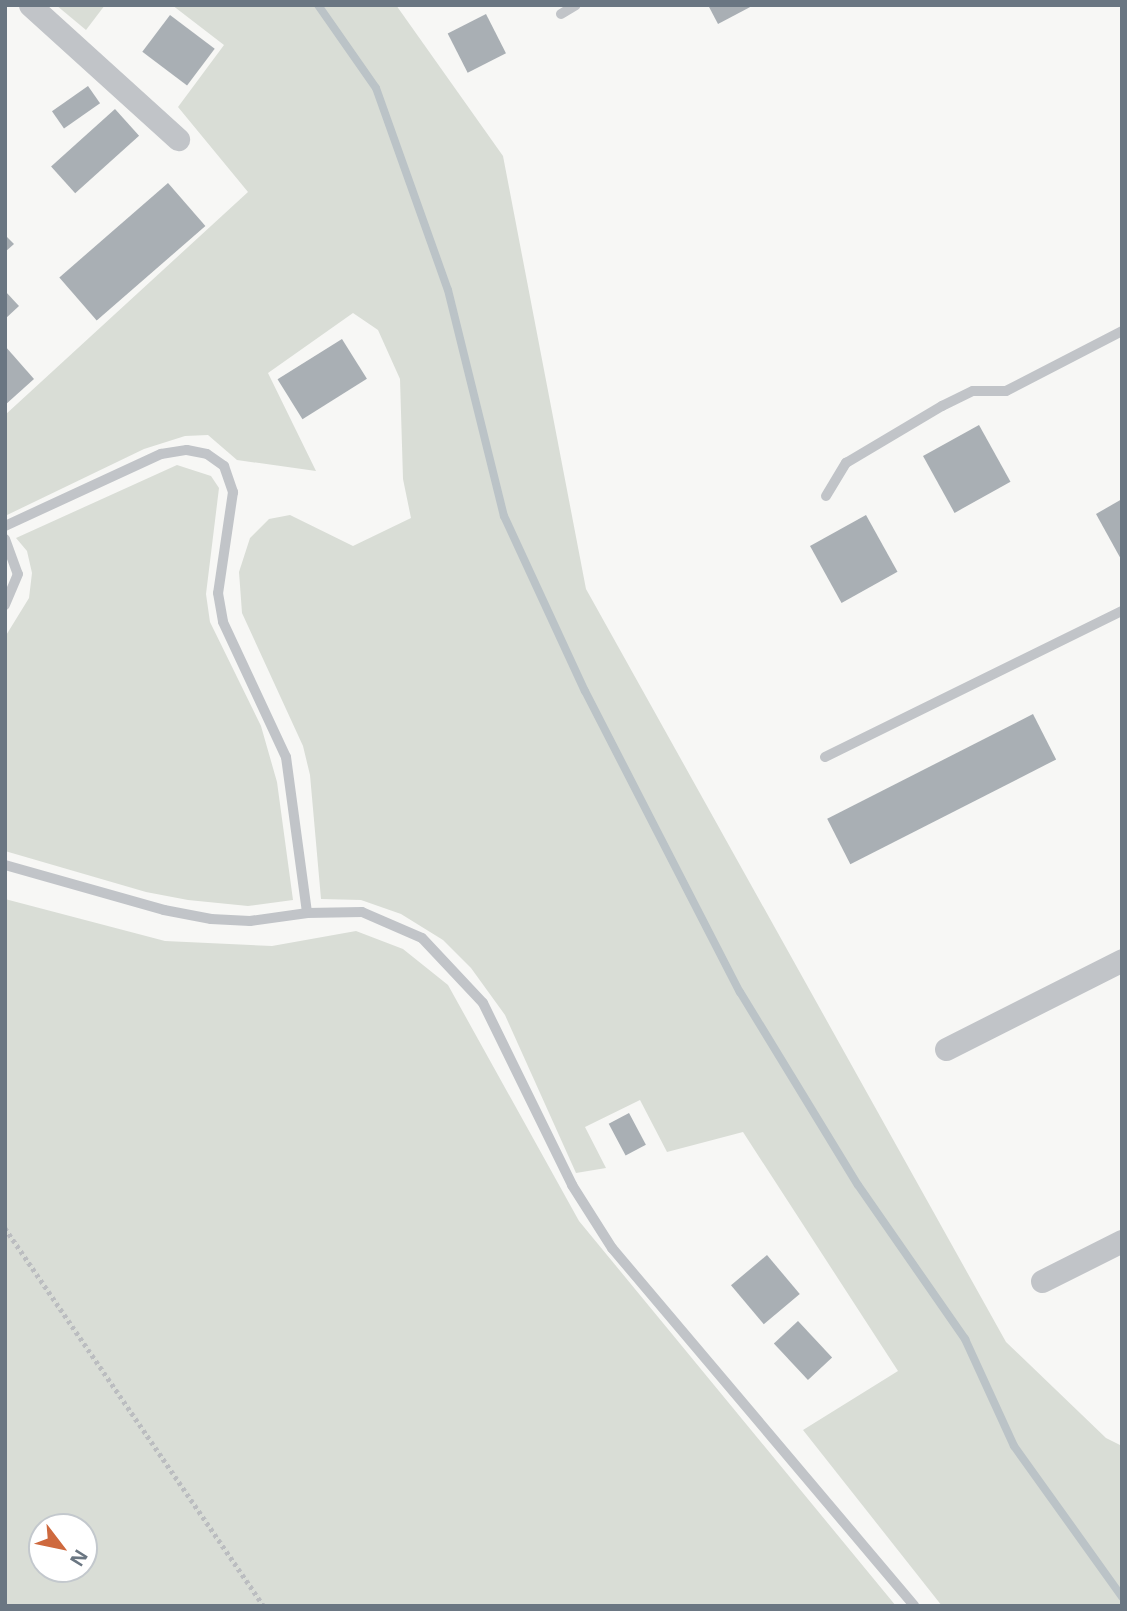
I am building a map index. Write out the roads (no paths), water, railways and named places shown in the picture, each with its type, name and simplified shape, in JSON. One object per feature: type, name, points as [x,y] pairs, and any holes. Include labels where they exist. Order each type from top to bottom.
[{"type":"street","points":[[30,5],[178,139]]},
{"type":"street","points":[[946,1049],[1122,960]]},
{"type":"street","points":[[1042,1281],[1122,1241]]},
{"type":"lane","points":[[561,13],[576,5]]},
{"type":"lane","points":[[826,496],[846,463],[942,405],[972,391],[1006,391],[1122,331]]},
{"type":"lane","points":[[5,526],[161,454],[187,450],[207,454],[224,466],[233,492],[218,593],[223,622],[286,757],[307,913]]},
{"type":"lane","points":[[5,539],[18,574],[5,605]]},
{"type":"lane","points":[[825,757],[1122,611]]},
{"type":"lane","points":[[5,864],[164,910],[211,919],[250,921],[307,913],[362,912],[390,921],[422,938],[455,969],[483,1003],[572,1185],[612,1248],[914,1606]]},
{"type":"waterway","points":[[318,5],[376,88],[448,290],[504,516],[585,691],[740,992],[858,1185],[965,1339],[1014,1446],[1122,1597]]}]
